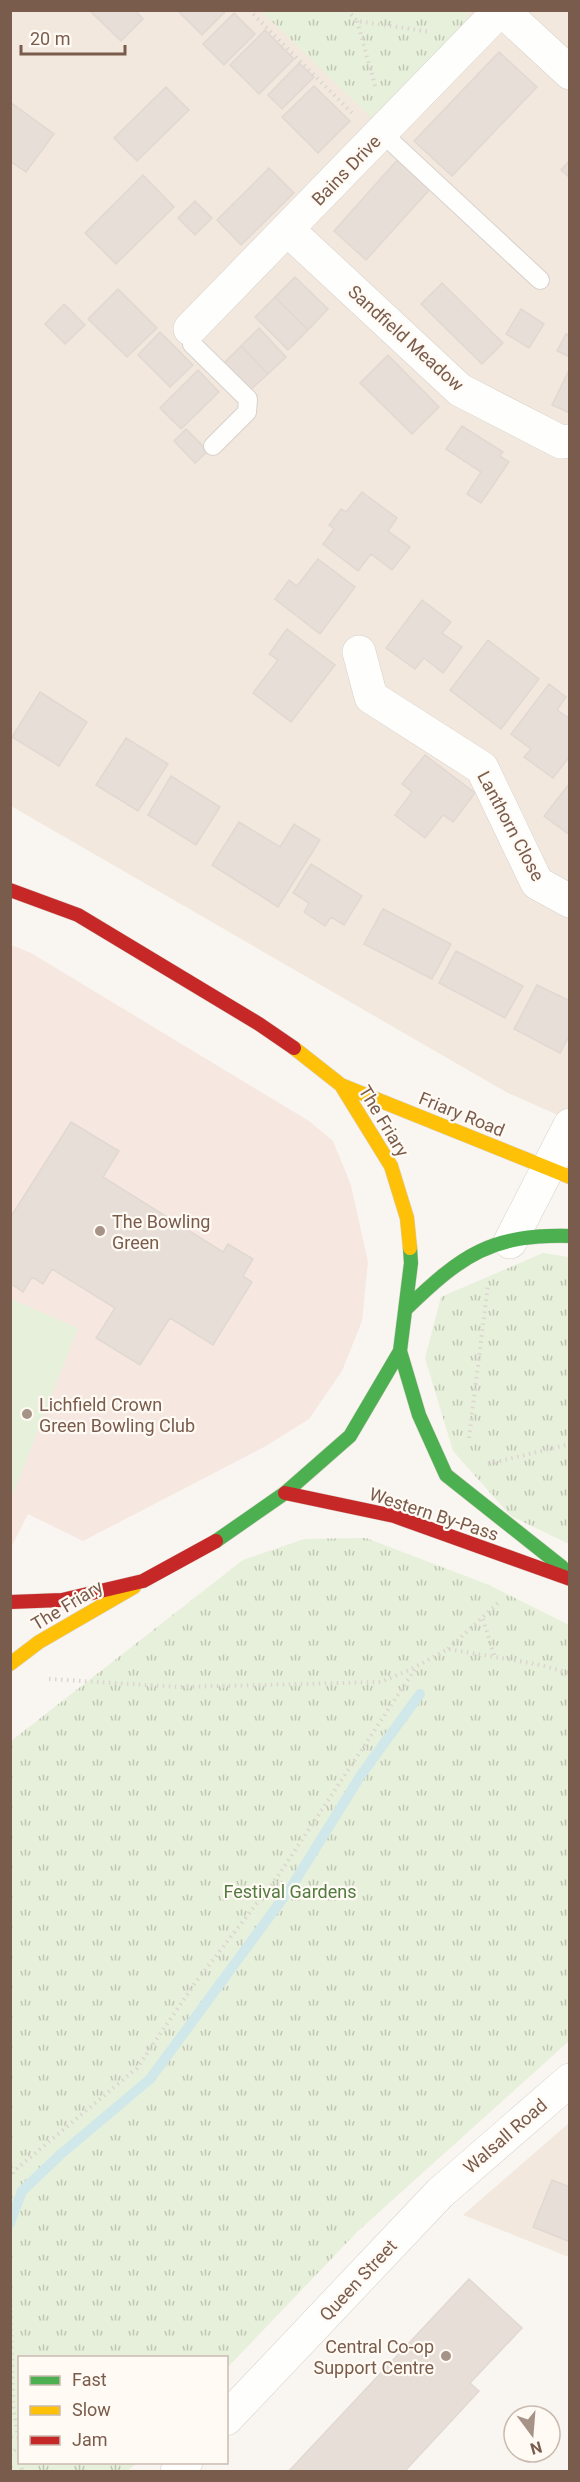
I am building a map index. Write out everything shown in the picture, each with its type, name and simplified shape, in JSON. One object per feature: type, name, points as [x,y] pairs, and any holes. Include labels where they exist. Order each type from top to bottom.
[{"type":"main road","name":"The Friary","points":[[10,890],[88,921],[259,1024],[322,1068],[341,1085],[391,1166],[407,1218],[411,1263],[400,1351],[350,1436],[285,1493],[218,1540],[39,1642],[10,1664]]},
{"type":"main road","name":"Friary Road","points":[[341,1085],[559,1172]]},
{"type":"main road","points":[[406,1308],[457,1262],[502,1244],[547,1235],[570,1236]]},
{"type":"main road","name":"Western By-Pass","points":[[400,1351],[419,1415],[446,1475],[570,1574]]},
{"type":"main road","name":"Western By-Pass","points":[[285,1493],[394,1516],[570,1579]]},
{"type":"main road","name":"The Friary","points":[[10,1602],[62,1600],[143,1581]]},
{"type":"street","name":"Bains Drive","points":[[190,329],[501,10]]},
{"type":"street","points":[[501,10],[570,74]]},
{"type":"street","name":"Sandfield Meadow","points":[[288,230],[460,390],[561,442],[570,441]]},
{"type":"street","name":"Lanthorn Close","points":[[358,652],[371,697],[482,768],[537,884],[570,901]]},
{"type":"street","points":[[502,1244],[559,1172],[570,1125]]},
{"type":"street","name":"Walsall Road","points":[[440,2193],[570,2080]]},
{"type":"street","name":"Queen Street","points":[[228,2417],[440,2193]]},
{"type":"lane","points":[[382,133],[540,280]]},
{"type":"lane","points":[[190,329],[192,344],[248,399],[247,412],[213,446]]},
{"type":"path","points":[[249,10],[382,133]]},
{"type":"path","points":[[347,10],[357,21],[382,133]]},
{"type":"path","points":[[357,21],[473,38]]},
{"type":"path","points":[[466,1470],[502,1244]]},
{"type":"path","points":[[446,1475],[570,1444]]},
{"type":"path","points":[[44,1679],[180,1687],[381,1682],[448,1649],[498,1603]]},
{"type":"path","points":[[483,1619],[495,1658]]},
{"type":"path","points":[[448,1649],[536,1664],[570,1673]]},
{"type":"path","points":[[10,2179],[14,2171],[136,2068],[195,1983],[278,1876],[417,1666]]},
{"type":"path","points":[[10,2281],[13,2404],[18,2441]]},
{"type":"shaded area","points":[[10,11],[569,11],[569,1120],[506,1092],[11,806]]},
{"type":"shaded area","points":[[11,945],[31,953],[309,1121],[333,1141],[351,1185],[368,1262],[362,1321],[342,1371],[309,1419],[266,1446],[83,1541],[28,1514],[11,1548]]},
{"type":"shaded area","points":[[569,2123],[569,2257],[463,2215]]},
{"type":"green space","points":[[261,11],[467,11],[467,21],[372,118]]},
{"type":"green space","points":[[543,1253],[569,1257],[569,1544],[511,1516],[453,1451],[425,1358],[441,1297]]},
{"type":"green space","name":"Lichfield Crown Green Bowling Club","points":[[11,1299],[78,1328],[11,1499]]},
{"type":"green space","name":"Festival Gardens","points":[[366,1538],[489,1585],[569,1625],[569,2041],[357,2232],[228,2367],[228,2356],[18,2356],[18,2464],[135,2464],[128,2471],[11,2471],[11,1741],[243,1560],[304,1539]]},
{"type":"building","points":[[89,10],[135,10],[143,19],[121,41]]},
{"type":"building","points":[[177,10],[227,10],[202,35]]},
{"type":"building","points":[[234,13],[255,34],[224,65],[203,44]]},
{"type":"building","points":[[265,30],[294,59],[259,94],[230,65]]},
{"type":"building","points":[[499,52],[537,87],[452,176],[414,141]]},
{"type":"building","points":[[299,63],[314,77],[282,109],[268,95]]},
{"type":"building","points":[[314,86],[350,121],[318,153],[282,117]]},
{"type":"building","points":[[166,87],[189,110],[137,161],[114,138]]},
{"type":"building","points":[[10,102],[54,134],[26,172],[10,161]]},
{"type":"building","points":[[399,158],[431,188],[366,260],[334,231]]},
{"type":"building","points":[[570,160],[570,178],[561,170]]},
{"type":"building","points":[[269,168],[294,193],[241,245],[217,220]]},
{"type":"building","points":[[143,175],[174,207],[116,264],[85,233]]},
{"type":"building","points":[[195,201],[212,218],[195,235],[178,218]]},
{"type":"building","points":[[295,277],[328,309],[308,330],[275,297]]},
{"type":"building","points":[[442,283],[503,343],[482,364],[421,304]]},
{"type":"building","points":[[118,289],[157,328],[127,357],[88,319]]},
{"type":"building","points":[[275,297],[308,330],[288,350],[255,317]]},
{"type":"building","points":[[64,304],[85,325],[65,344],[45,324]]},
{"type":"building","points":[[521,309],[544,324],[529,348],[506,334]]},
{"type":"building","points":[[259,328],[286,357],[268,374],[241,346]]},
{"type":"building","points":[[160,332],[193,365],[170,387],[138,355]]},
{"type":"building","points":[[566,334],[570,336],[570,357],[557,351]]},
{"type":"building","points":[[241,346],[268,374],[250,390],[224,363]]},
{"type":"building","points":[[388,355],[439,407],[412,434],[360,383]]},
{"type":"building","points":[[570,368],[570,413],[552,405]]},
{"type":"building","points":[[198,370],[219,392],[181,429],[160,408]]},
{"type":"building","points":[[462,426],[503,452],[500,456],[509,462],[481,503],[467,494],[481,472],[446,449]]},
{"type":"building","points":[[186,429],[208,451],[195,463],[174,441]]},
{"type":"building","points":[[362,492],[397,518],[388,531],[410,547],[392,570],[371,554],[358,571],[323,544],[334,529],[329,525],[341,509],[346,512]]},
{"type":"building","points":[[318,559],[355,587],[320,634],[275,599],[289,580],[297,586]]},
{"type":"building","points":[[422,600],[451,622],[442,633],[462,647],[443,673],[424,658],[415,669],[386,648]]},
{"type":"building","points":[[287,629],[335,665],[291,722],[253,693],[278,660],[269,654]]},
{"type":"building","points":[[488,640],[539,679],[501,729],[450,690]]},
{"type":"building","points":[[549,684],[566,697],[557,710],[570,719],[570,756],[553,778],[524,757],[531,749],[511,734]]},
{"type":"building","points":[[40,692],[87,722],[59,766],[12,737]]},
{"type":"building","points":[[126,738],[168,764],[138,811],[96,785]]},
{"type":"building","points":[[425,755],[475,793],[453,822],[443,815],[425,838],[395,815],[412,792],[402,784]]},
{"type":"building","points":[[171,776],[220,807],[196,845],[148,815]]},
{"type":"building","points":[[570,783],[570,835],[544,816]]},
{"type":"building","points":[[239,822],[280,847],[294,824],[320,840],[278,907],[212,865]]},
{"type":"building","points":[[311,864],[362,896],[344,925],[331,917],[325,926],[304,912],[309,903],[293,893]]},
{"type":"building","points":[[383,909],[451,944],[432,979],[364,944]]},
{"type":"building","points":[[456,951],[523,986],[505,1018],[439,983]]},
{"type":"building","points":[[537,985],[570,1001],[570,1034],[560,1053],[514,1029]]},
{"type":"building","name":"The Bowling Green","points":[[71,1122],[119,1151],[103,1177],[223,1252],[228,1244],[253,1259],[243,1276],[252,1282],[213,1345],[170,1318],[140,1365],[96,1338],[115,1308],[52,1269],[43,1284],[32,1277],[23,1292],[10,1283],[10,1218]]},
{"type":"building","points":[[552,2180],[570,2187],[570,2242],[533,2227]]},
{"type":"building","name":"Central Co-op Support Centre","points":[[469,2279],[522,2328],[470,2383],[479,2391],[404,2472],[288,2472]]},
{"type":"waterway","points":[[10,2223],[22,2191],[61,2154],[150,2079],[292,1886],[361,1775],[420,1694]]},
{"type":"traffic: fast","points":[[407,1308],[445,1274],[479,1251],[519,1239],[570,1236]]},
{"type":"traffic: fast","points":[[216,1541],[285,1493],[350,1436],[400,1351],[411,1263],[410,1248]]},
{"type":"traffic: fast","points":[[400,1351],[419,1415],[446,1475],[562,1567]]},
{"type":"traffic: slow","points":[[294,1048],[341,1085],[391,1166],[407,1218],[410,1248]]},
{"type":"traffic: slow","points":[[341,1085],[570,1177]]},
{"type":"traffic: slow","points":[[10,1664],[39,1642],[134,1587]]},
{"type":"traffic: jam","points":[[10,890],[78,915],[259,1024],[294,1048]]},
{"type":"traffic: jam","points":[[285,1493],[394,1516],[570,1579]]},
{"type":"traffic: jam","points":[[10,1602],[62,1600],[143,1581],[216,1541]]},
{"type":"place","name":"The Bowling Green","points":[[100,1231]]},
{"type":"place","name":"Lichfield Crown Green Bowling Club","points":[[27,1414]]},
{"type":"place","name":"Central Co-op Support Centre","points":[[446,2356]]}]
